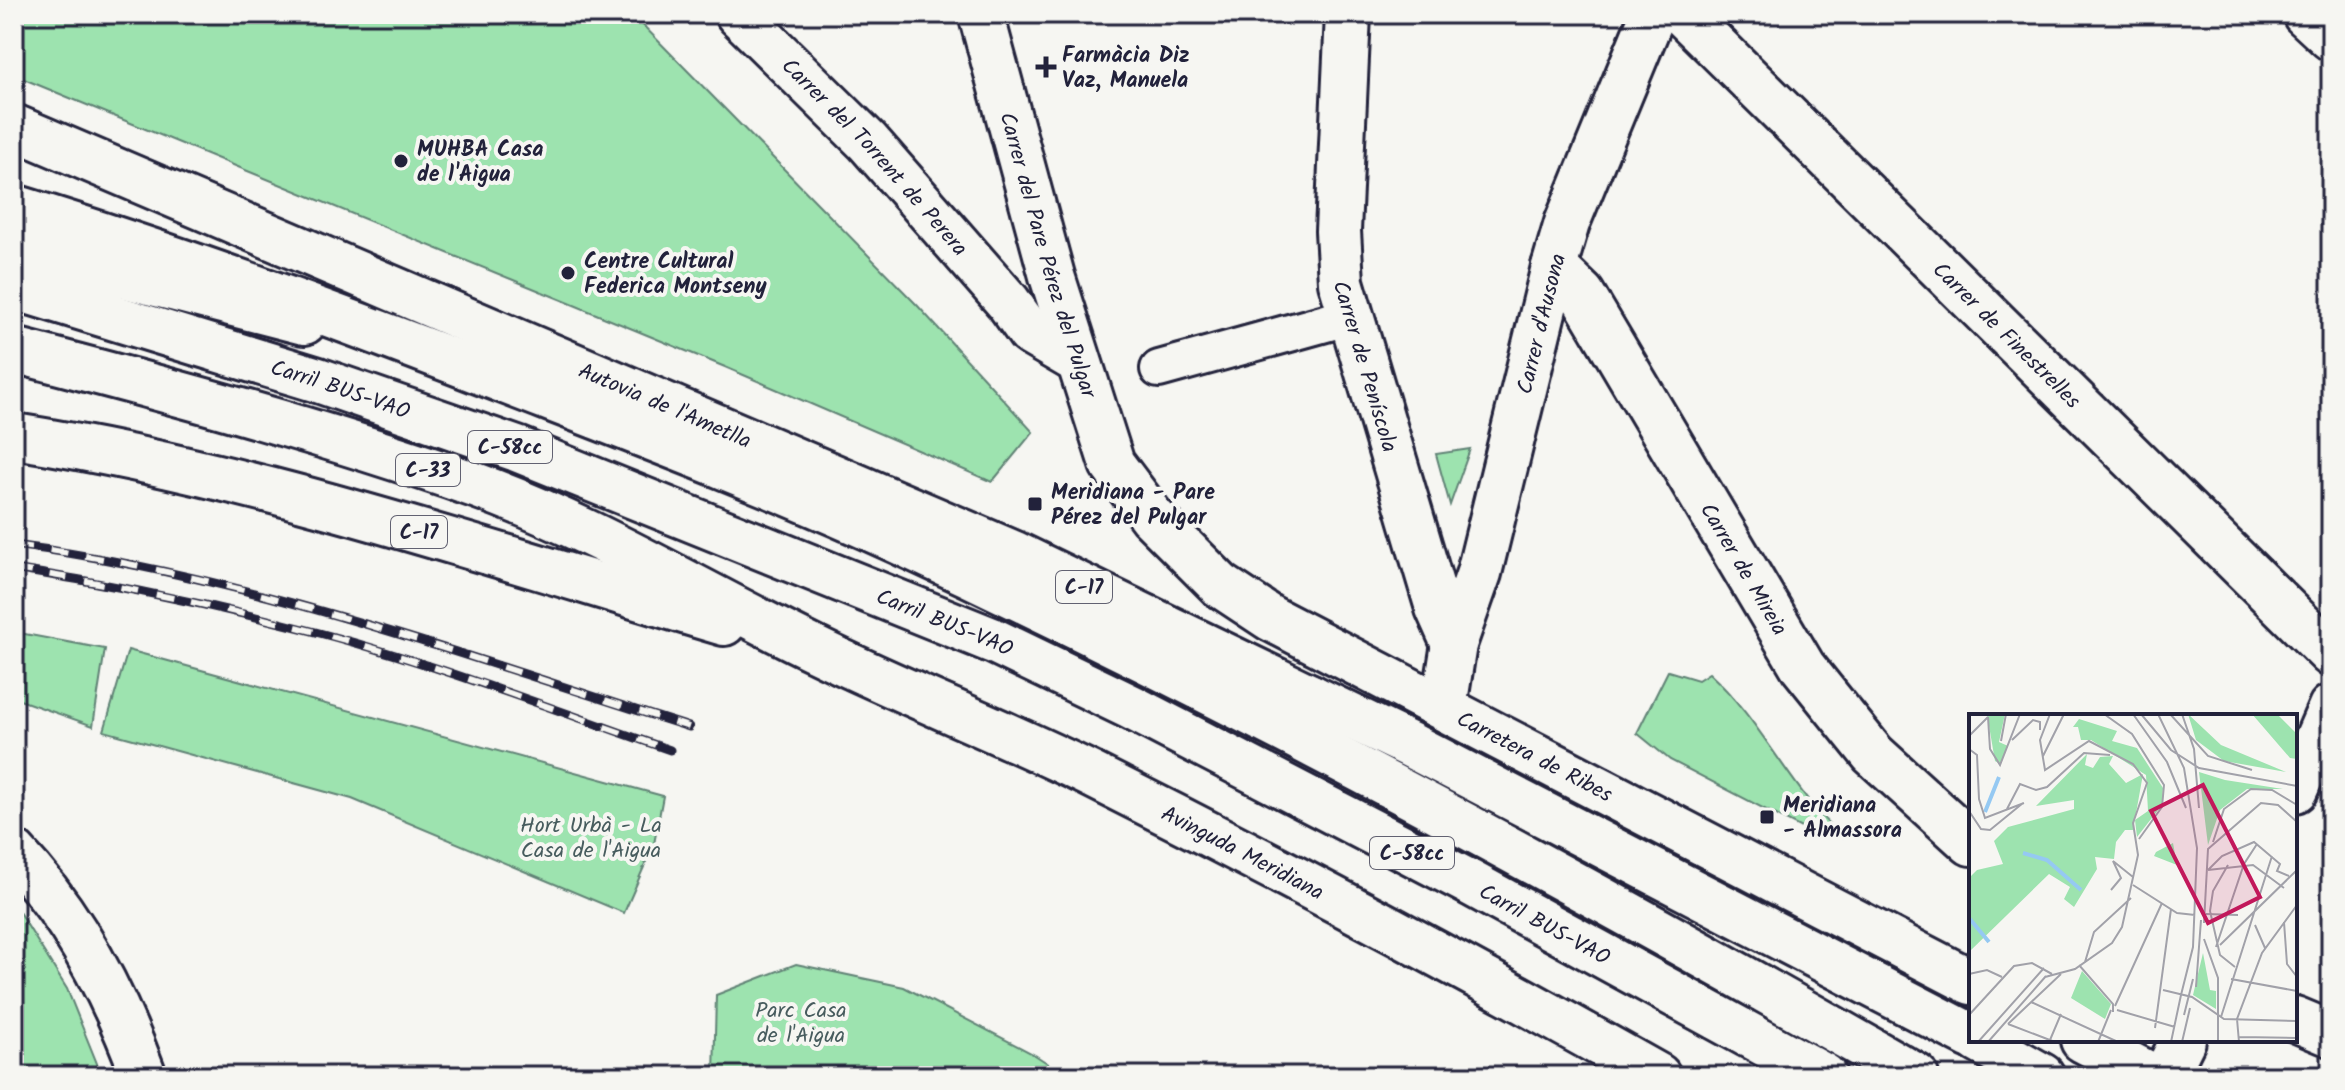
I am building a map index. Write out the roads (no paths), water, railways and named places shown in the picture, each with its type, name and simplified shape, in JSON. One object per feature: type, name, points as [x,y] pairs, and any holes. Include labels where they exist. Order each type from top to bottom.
[{"type":"main road","name":"Carrer del Torrent de Perera","points":[[738,14],[868,142],[1008,302],[1030,333],[1078,361]]},
{"type":"main road","name":"Carrer del Pare Pérez del Pulgar","points":[[981,14],[1078,361],[1112,464],[1128,490]]},
{"type":"main road","name":"Carrer de Peníscola","points":[[1348,14],[1338,231],[1341,282],[1438,608],[1454,644]]},
{"type":"main road","name":"Carrer d'Ausona","points":[[1454,644],[1479,573],[1567,223],[1653,14]]},
{"type":"main road","name":"Carrer de Finestrelles","points":[[1683,14],[2331,654]]},
{"type":"main road","points":[[2305,14],[2331,38]]},
{"type":"main road","name":"Autovia de l'Ametlla","points":[[14,127],[312,257],[920,511],[1311,697]]},
{"type":"main road","points":[[14,207],[209,271],[439,355],[671,445],[894,540],[1000,589],[1374,774],[1632,914],[1916,1076]]},
{"type":"main road","points":[[14,247],[439,355]]},
{"type":"main road","name":"Carrer de Mireia","points":[[1554,267],[1582,294],[1820,692],[1873,754],[1969,841]]},
{"type":"main road","points":[[1008,302],[1052,276]]},
{"type":"main road","name":"Carril BUS-VAO","points":[[14,287],[318,380],[517,449],[994,641],[1131,707],[1465,880],[1824,1076]]},
{"type":"main road","name":"C-33","points":[[14,350],[256,415],[475,485],[610,542],[818,651]]},
{"type":"main road","name":"C-17","points":[[14,436],[179,469],[323,503],[818,651]]},
{"type":"main road","name":"Carretera de Ribes","points":[[1128,490],[1220,585],[1243,602],[1969,981]]},
{"type":"main road","points":[[1000,589],[1311,697],[1410,745],[1969,1035]]},
{"type":"main road","points":[[1444,707],[1454,644]]},
{"type":"main road","name":"Avinguda Meridiana","points":[[818,651],[1088,774],[1507,990],[1658,1076]]},
{"type":"main road","points":[[2297,785],[2331,707]]},
{"type":"main road","points":[[14,853],[70,923],[121,1014],[144,1076]]},
{"type":"main road","points":[[2297,1020],[2331,1034]]},
{"type":"main road","points":[[1982,1042],[2042,1076]]},
{"type":"main road","points":[[2087,1042],[2152,1076]]},
{"type":"main road","points":[[2165,1076],[2182,1042]]},
{"type":"street","points":[[1159,369],[1351,316]]},
{"type":"railway","points":[[14,545],[186,576],[271,597],[689,727]]},
{"type":"railway","points":[[14,569],[186,601],[336,638],[480,683],[670,750]]},
{"type":"place","name":"Farmàcia Diz Vaz, Manuela","points":[[1046,67]]},
{"type":"place","name":"MUHBA Casa de l'Aigua","points":[[401,161]]},
{"type":"place","name":"Centre Cultural Federica Montseny","points":[[568,273]]},
{"type":"place","name":"Meridiana - Pare Pérez del Pulgar","points":[[1035,504]]},
{"type":"place","name":"Meridiana - Almassora","points":[[1767,817]]},
{"type":"park label","name":"Hort Urbà - La Casa de l'Aigua","points":[[591,836]]},
{"type":"park label","name":"Parc Casa de l'Aigua","points":[[801,1022]]}]
